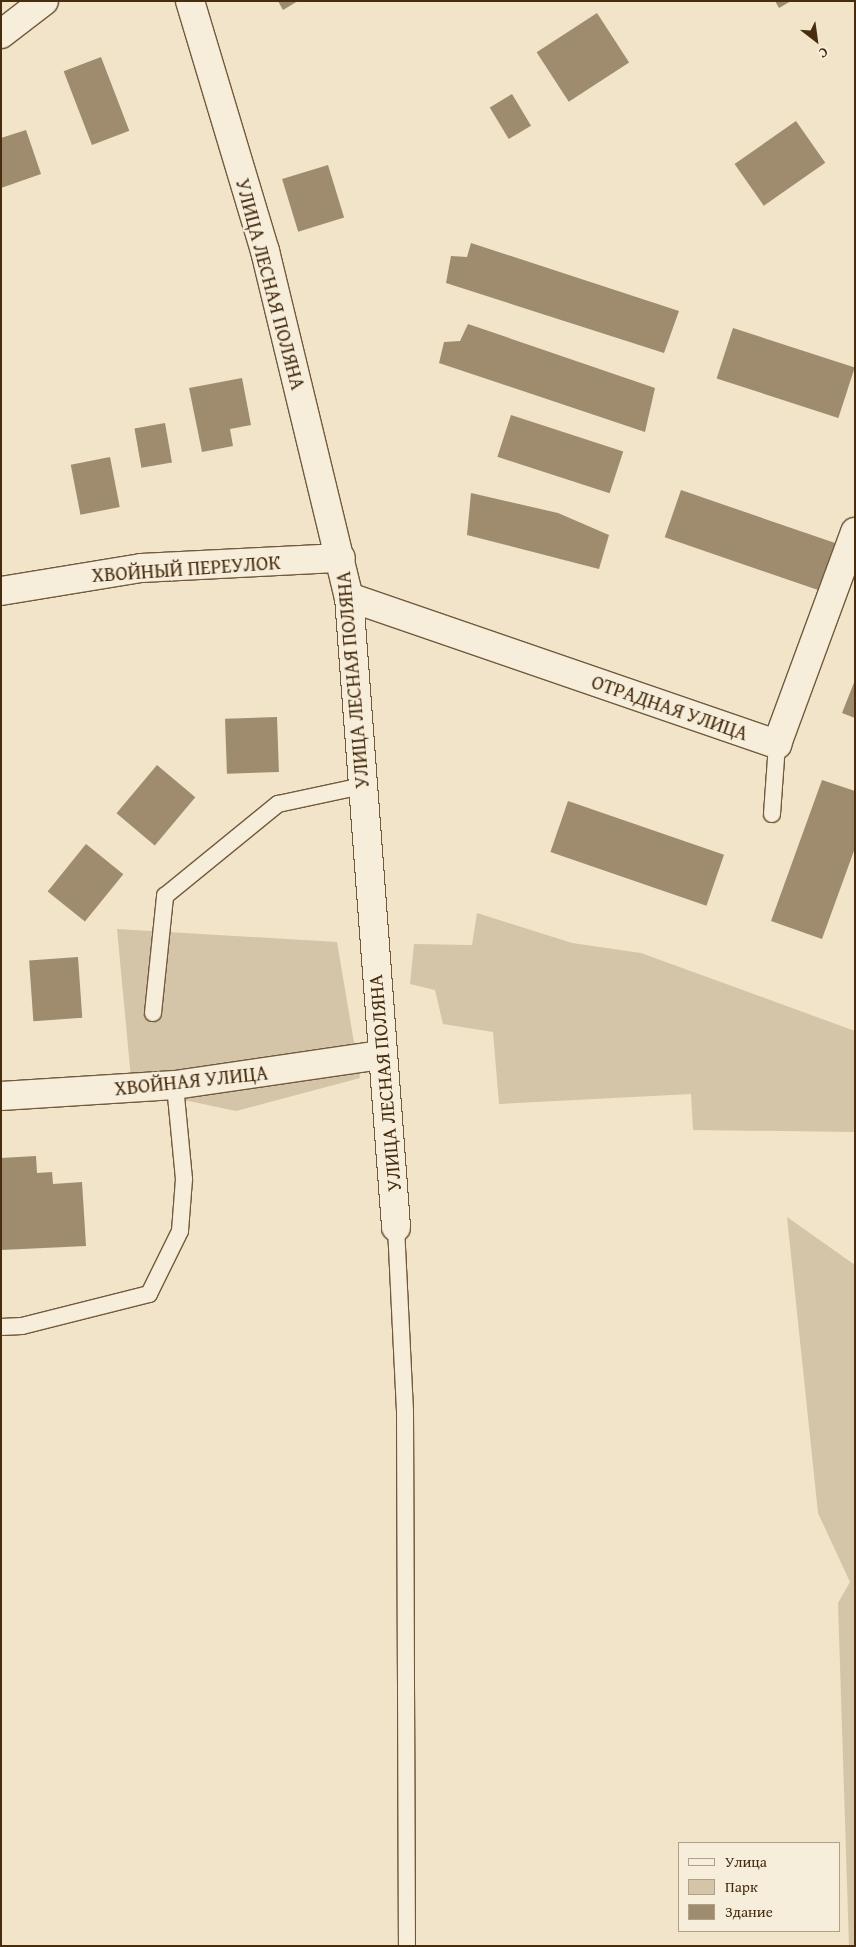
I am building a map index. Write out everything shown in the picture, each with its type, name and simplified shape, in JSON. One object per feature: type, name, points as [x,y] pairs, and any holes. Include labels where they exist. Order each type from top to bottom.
[{"type":"street","points":[[1,34],[44,1]]},
{"type":"street","name":"УЛИЦА ЛЕСНАЯ ПОЛЯНА","points":[[190,1],[265,251],[349,597],[380,1055],[396,1227]]},
{"type":"street","points":[[777,744],[855,532]]},
{"type":"street","name":"ХВОЙНЫЙ ПЕРЕУЛОК","points":[[1,591],[141,568],[341,558]]},
{"type":"street","name":"ОТРАДНАЯ УЛИЦА","points":[[349,597],[777,744]]},
{"type":"street","name":"ХВОЙНАЯ УЛИЦА","points":[[1,1096],[175,1085],[380,1055]]},
{"type":"lane","points":[[772,814],[777,744]]},
{"type":"lane","points":[[153,1013],[165,896],[278,804],[362,786]]},
{"type":"lane","points":[[1,1327],[22,1326],[149,1294],[180,1231],[184,1180],[175,1085]]},
{"type":"lane","points":[[396,1227],[405,1411],[407,1946]]},
{"type":"green space","points":[[477,913],[572,943],[641,953],[855,1031],[855,1132],[693,1130],[691,1094],[499,1104],[493,1032],[443,1024],[435,990],[410,984],[414,944],[472,945]]},
{"type":"green space","points":[[117,929],[337,942],[360,1078],[236,1111],[132,1089]]},
{"type":"green space","points":[[787,1217],[855,1265],[855,1946],[849,1946],[838,1603],[850,1582],[818,1513]]},
{"type":"building","points":[[278,1],[298,1],[283,10]]},
{"type":"building","points":[[775,1],[791,1],[779,8]]},
{"type":"building","points":[[597,13],[629,62],[569,102],[537,52]]},
{"type":"building","points":[[101,57],[129,131],[92,145],[64,71]]},
{"type":"building","points":[[512,94],[531,126],[509,139],[490,107]]},
{"type":"building","points":[[796,121],[825,163],[764,206],[735,164]]},
{"type":"building","points":[[26,130],[41,174],[1,188],[1,138]]},
{"type":"building","points":[[328,165],[344,218],[298,232],[282,179]]},
{"type":"building","points":[[471,243],[679,311],[664,353],[446,283],[451,256],[467,257]]},
{"type":"building","points":[[468,324],[655,388],[645,432],[439,363],[444,342],[460,341]]},
{"type":"building","points":[[733,328],[855,368],[838,418],[717,378]]},
{"type":"building","points":[[242,378],[251,425],[230,429],[233,446],[202,452],[189,388]]},
{"type":"building","points":[[511,415],[623,451],[610,493],[497,457]]},
{"type":"building","points":[[165,423],[172,462],[141,468],[134,428]]},
{"type":"building","points":[[110,457],[120,507],[80,515],[71,465]]},
{"type":"building","points":[[681,490],[835,543],[819,590],[665,537]]},
{"type":"building","points":[[471,493],[558,513],[609,535],[599,569],[467,535]]},
{"type":"building","points":[[855,680],[855,718],[842,713]]},
{"type":"building","points":[[277,717],[279,772],[227,774],[225,719]]},
{"type":"building","points":[[157,765],[195,797],[155,845],[117,813]]},
{"type":"building","points":[[822,780],[855,791],[855,848],[822,939],[771,921]]},
{"type":"building","points":[[568,801],[724,855],[706,906],[550,852]]},
{"type":"building","points":[[86,844],[123,874],[85,922],[48,891]]},
{"type":"building","points":[[78,957],[82,1018],[33,1021],[29,960]]},
{"type":"building","points":[[36,1156],[37,1173],[52,1172],[53,1184],[82,1182],[86,1246],[1,1250],[1,1158]]}]
